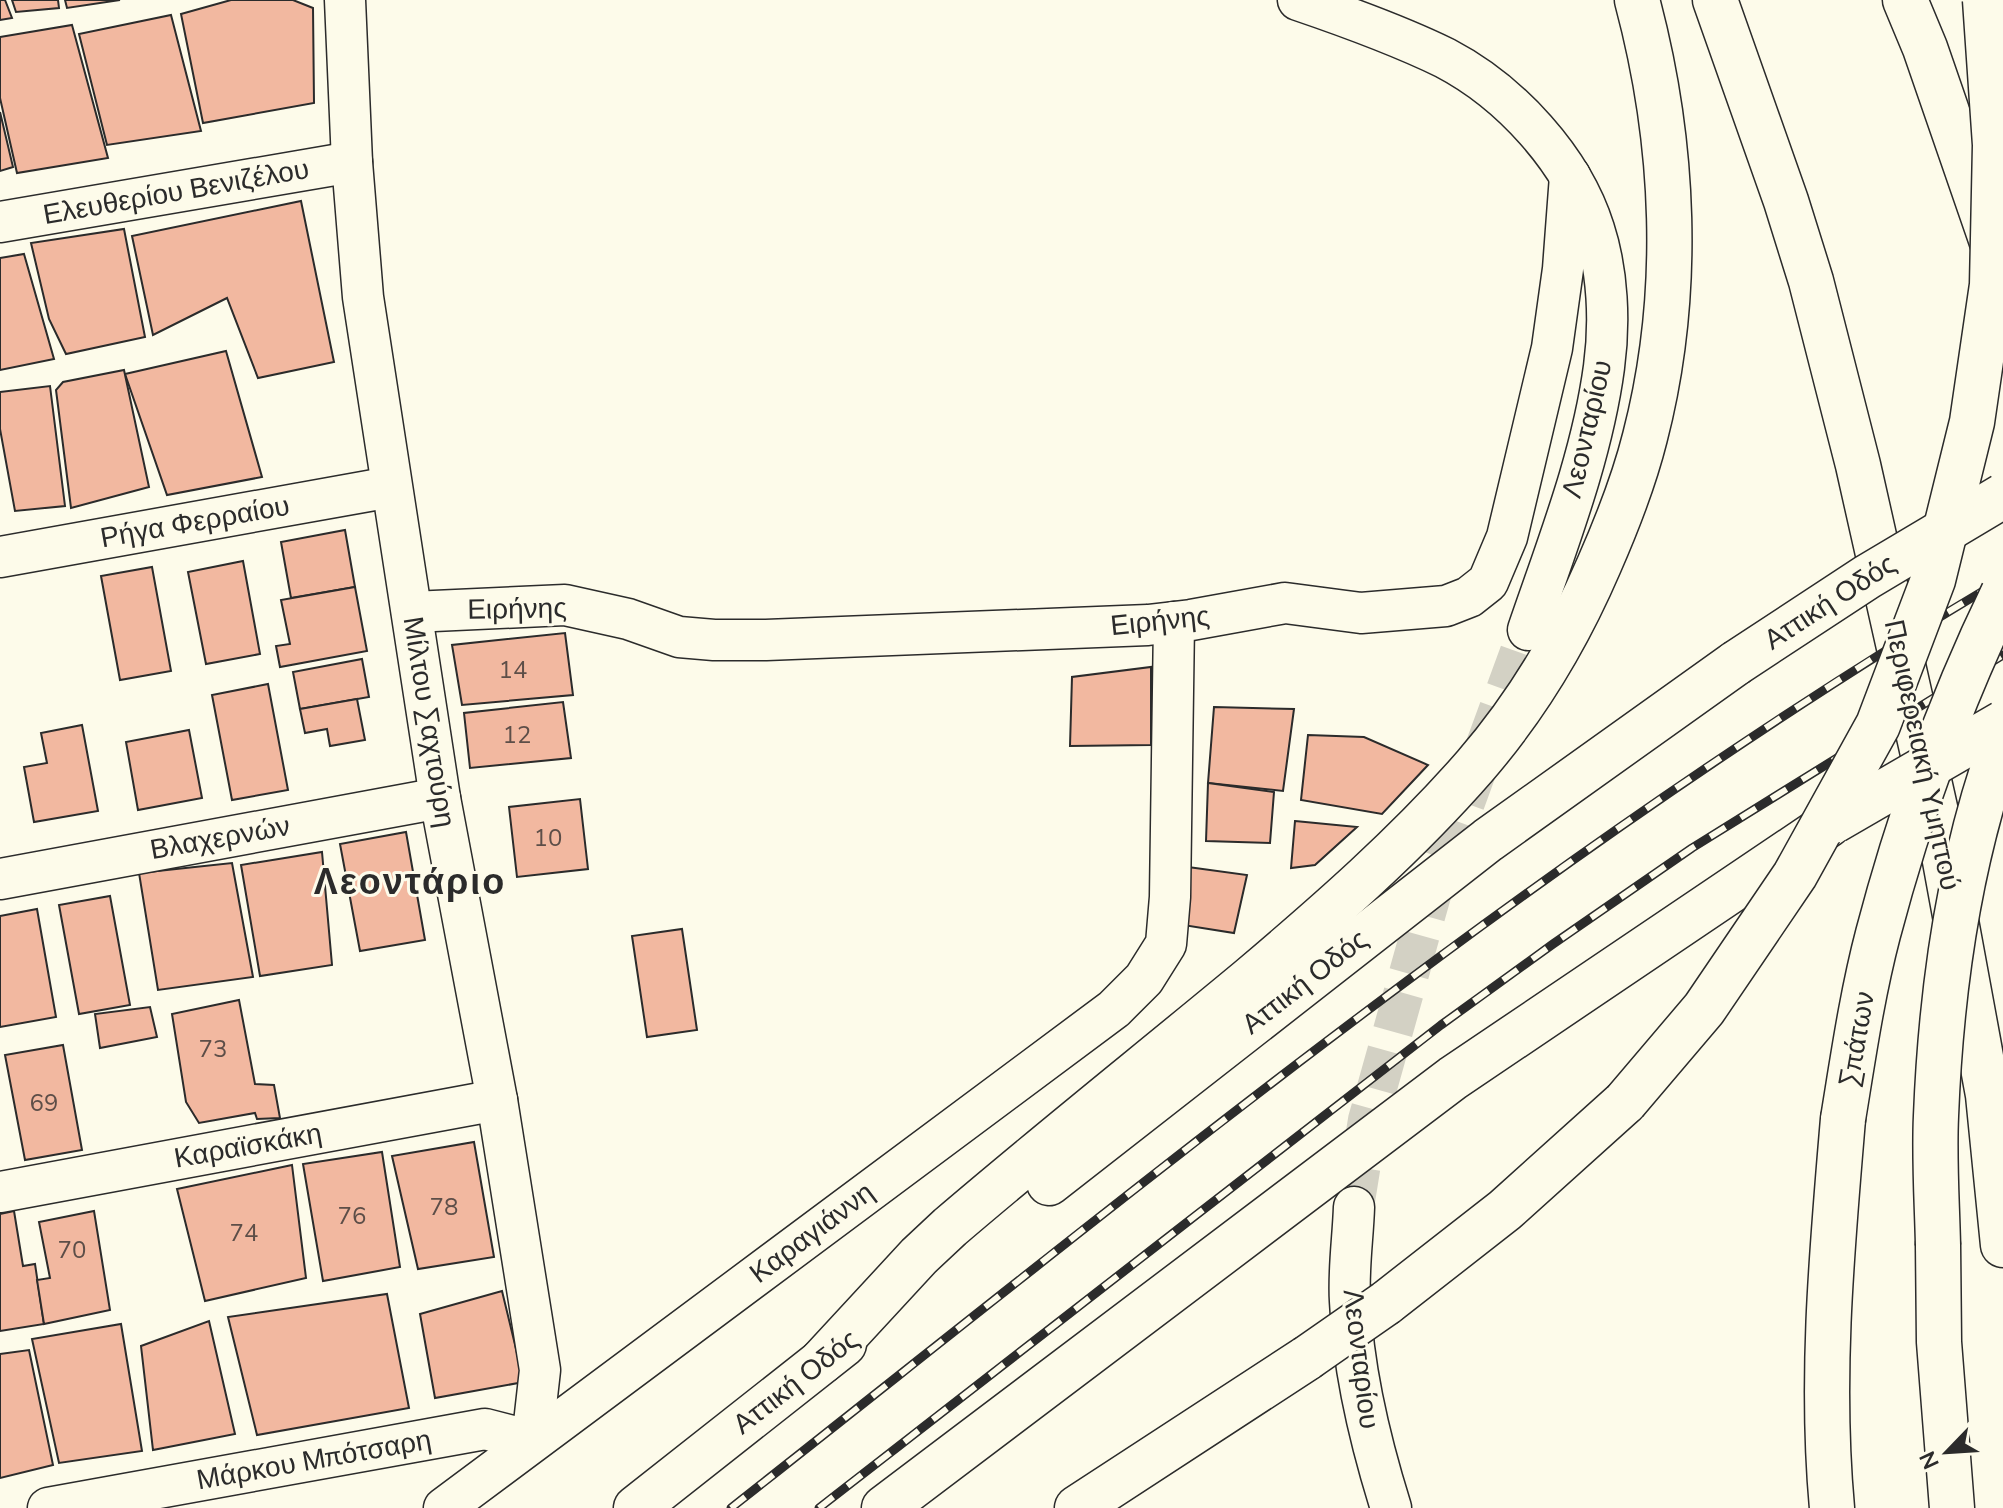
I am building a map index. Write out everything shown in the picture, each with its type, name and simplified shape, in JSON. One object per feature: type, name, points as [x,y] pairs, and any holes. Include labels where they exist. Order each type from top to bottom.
[{"type":"main road","points":[[822,1361],[950,1227],[1272,960],[1404,841],[1500,735],[1571,626],[1624,503],[1645,439],[1663,344],[1669,268],[1668,188],[1660,108],[1637,0]]},
{"type":"main road","name":"Περιφερειακή Υμηττού","points":[[1715,0],[1811,281],[1858,465],[1939,828],[1988,1095],[2003,1245]]},
{"type":"main road","points":[[1905,0],[1925,48],[2003,275]]},
{"type":"main road","points":[[1077,1508],[1386,1303],[1505,1210],[1625,1102],[1704,1009],[1795,875],[1878,725],[1933,580],[1972,422],[1992,285],[1995,145],[1985,0]]},
{"type":"main road","name":"Αττική Οδός","points":[[636,1508],[1488,840],[1736,663],[1867,577],[2003,496]]},
{"type":"main road","name":"Σπάτων","points":[[1832,1508],[1826,1408],[1828,1325],[1843,1119],[1857,1030],[1877,937],[1905,841],[1940,743],[2003,593]]},
{"type":"main road","points":[[884,1508],[1453,1078],[1834,821],[2003,723]]},
{"type":"main road","points":[[1952,1508],[1939,1342],[1936,1119],[1944,1003],[1967,865],[2003,739]]},
{"type":"street","name":"Μίλτου Σαχτούρη","points":[[345,0],[358,256],[440,798],[497,1100],[540,1370],[532,1441]]},
{"type":"street","name":"Λεονταρίου","points":[[1298,0],[1385,32],[1446,59],[1474,77],[1519,114],[1570,176],[1594,228],[1601,254],[1607,313],[1607,343],[1598,401],[1588,443],[1528,630]]},
{"type":"street","name":"Ελευθερίου Βενιζέλου","points":[[0,222],[352,162]]},
{"type":"street","name":"Ειρήνης","points":[[412,612],[565,605],[628,619],[679,637],[714,640],[926,635],[1174,622],[1285,603],[1361,613],[1446,606],[1469,597],[1488,582],[1507,537],[1552,348],[1563,269],[1570,176]]},
{"type":"street","name":"Ρήγα Φερραίου","points":[[0,557],[391,487]]},
{"type":"street","name":"Καραγιάννη","points":[[444,1508],[1114,1009],[1144,979],[1166,944],[1170,897],[1174,622]]},
{"type":"street","name":"Βλαχερνών","points":[[0,879],[440,798]]},
{"type":"street","name":"Καραϊσκάκη","points":[[0,1192],[497,1100]]},
{"type":"street","name":"Λεονταρίου","points":[[1354,1207],[1349,1299],[1362,1400],[1391,1508]]},
{"type":"street","name":"Μάρκου Μπότσαρη","points":[[48,1508],[485,1429],[532,1441]]},
{"type":"building","points":[[0,0],[5,0],[12,18],[0,20]]},
{"type":"building","points":[[12,0],[58,0],[59,8],[16,12]]},
{"type":"building","points":[[65,0],[120,0],[67,8]]},
{"type":"building","points":[[231,0],[293,0],[313,8],[314,103],[203,123],[181,14]]},
{"type":"building","points":[[171,15],[201,131],[107,145],[79,34]]},
{"type":"building","points":[[72,25],[108,158],[17,173],[0,98],[0,37]]},
{"type":"building","points":[[0,112],[13,167],[0,171]]},
{"type":"building","points":[[301,201],[334,362],[258,378],[227,298],[153,335],[132,236]]},
{"type":"building","points":[[124,229],[145,337],[66,354],[49,319],[31,243]]},
{"type":"building","points":[[24,254],[54,359],[0,370],[0,258]]},
{"type":"building","points":[[226,351],[262,477],[167,495],[125,374]]},
{"type":"building","points":[[124,370],[149,487],[71,508],[56,390],[63,382]]},
{"type":"building","points":[[50,386],[65,506],[15,511],[0,429],[0,392]]},
{"type":"building","points":[[345,530],[355,587],[291,598],[281,542]]},
{"type":"building","points":[[243,561],[260,654],[206,664],[188,572]]},
{"type":"building","points":[[152,567],[171,671],[120,680],[101,576]]},
{"type":"building","points":[[355,587],[367,651],[280,667],[276,646],[290,644],[281,600]]},
{"type":"building","points":[[565,633],[573,695],[462,705],[452,645]]},
{"type":"building","points":[[362,659],[369,697],[300,709],[293,672]]},
{"type":"building","points":[[1151,667],[1151,745],[1070,746],[1072,677]]},
{"type":"building","points":[[268,684],[288,790],[232,800],[212,695]]},
{"type":"building","points":[[357,699],[365,740],[330,746],[327,729],[305,733],[300,709]]},
{"type":"building","points":[[563,702],[571,758],[470,768],[464,713]]},
{"type":"building","points":[[1214,707],[1294,709],[1283,791],[1208,783]]},
{"type":"building","points":[[82,725],[98,811],[34,822],[24,767],[47,763],[41,733]]},
{"type":"building","points":[[189,730],[202,798],[138,810],[126,742]]},
{"type":"building","points":[[1308,735],[1364,737],[1428,765],[1382,814],[1301,800]]},
{"type":"building","points":[[1208,783],[1274,792],[1270,843],[1206,841]]},
{"type":"building","points":[[580,799],[588,869],[517,877],[509,807]]},
{"type":"building","points":[[1295,821],[1357,827],[1315,865],[1291,868]]},
{"type":"building","points":[[406,832],[425,940],[360,951],[340,844]]},
{"type":"building","points":[[322,852],[332,965],[260,976],[241,865]]},
{"type":"building","points":[[232,863],[253,977],[158,990],[139,873]]},
{"type":"building","points":[[1188,867],[1247,875],[1234,933],[1183,925]]},
{"type":"building","points":[[110,896],[130,1005],[79,1014],[59,905]]},
{"type":"building","points":[[37,909],[56,1017],[0,1027],[0,916]]},
{"type":"building","points":[[682,929],[697,1030],[647,1037],[632,936]]},
{"type":"building","points":[[239,1000],[255,1084],[274,1085],[280,1118],[257,1119],[255,1113],[199,1123],[186,1102],[172,1014]]},
{"type":"building","points":[[150,1007],[157,1037],[100,1048],[95,1014]]},
{"type":"building","points":[[63,1045],[82,1150],[25,1160],[5,1055]]},
{"type":"building","points":[[474,1142],[494,1257],[418,1269],[392,1156]]},
{"type":"building","points":[[382,1152],[400,1267],[323,1281],[303,1164]]},
{"type":"building","points":[[292,1165],[306,1278],[205,1301],[177,1189]]},
{"type":"building","points":[[14,1211],[23,1266],[35,1264],[44,1324],[0,1331],[0,1214]]},
{"type":"building","points":[[94,1211],[110,1310],[44,1324],[37,1280],[50,1278],[39,1222]]},
{"type":"building","points":[[502,1291],[524,1382],[435,1398],[420,1314]]},
{"type":"building","points":[[387,1294],[409,1408],[257,1435],[228,1317]]},
{"type":"building","points":[[209,1321],[235,1434],[153,1450],[141,1346]]},
{"type":"building","points":[[121,1324],[142,1451],[59,1463],[32,1339]]},
{"type":"building","points":[[29,1350],[53,1465],[0,1478],[0,1354]]},
{"type":"tunnel","points":[[1354,1207],[1368,1120],[1431,895],[1528,630]]},
{"type":"railway","points":[[731,1508],[1196,1142],[1510,905],[1671,792],[1835,683],[2003,579]]},
{"type":"railway","points":[[819,1508],[1441,1025],[1553,944],[1692,848],[2003,655]]},
{"type":"district","name":"Λεοντάριο","points":[[410,882]]}]
